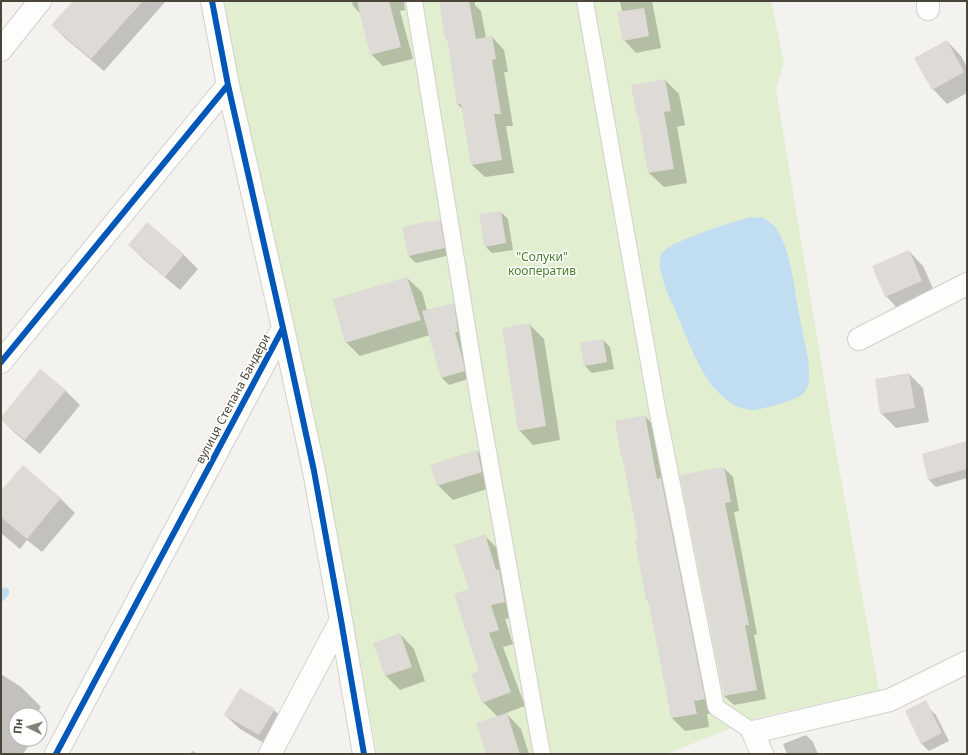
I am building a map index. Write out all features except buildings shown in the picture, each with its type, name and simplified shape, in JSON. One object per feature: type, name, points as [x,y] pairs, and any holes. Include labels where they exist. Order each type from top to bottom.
[{"type":"street","points":[[1,50],[40,1]]},
{"type":"street","name":"вулиця Степана Бандери","points":[[56,754],[283,328],[228,85],[212,1]]},
{"type":"street","points":[[1,362],[228,85]]},
{"type":"street","points":[[859,339],[967,284]]},
{"type":"street","points":[[283,328],[314,471],[364,754]]},
{"type":"street","points":[[270,754],[341,620]]},
{"type":"street","points":[[762,754],[753,732],[890,700],[967,662]]},
{"type":"lane","points":[[414,1],[479,401],[542,754]]},
{"type":"lane","points":[[585,1],[657,408],[716,707],[753,732]]},
{"type":"green space","name":"\"Солуки\" кооператив","points":[[225,1],[771,1],[784,62],[776,89],[834,439],[879,690],[756,718],[667,754],[377,754],[352,620],[229,35]]},
{"type":"water","points":[[762,217],[776,228],[782,238],[787,253],[808,357],[809,378],[807,388],[800,396],[791,400],[752,410],[736,406],[728,401],[720,394],[703,372],[668,294],[662,278],[660,262],[663,252],[690,237],[747,218]]},
{"type":"waterway","points":[[1,597],[5,592]]},
{"type":"cycle path","points":[[56,754],[283,328],[228,85],[212,1]]},
{"type":"cycle path","points":[[1,362],[228,85]]},
{"type":"cycle path","points":[[283,328],[314,471],[364,754]]}]
